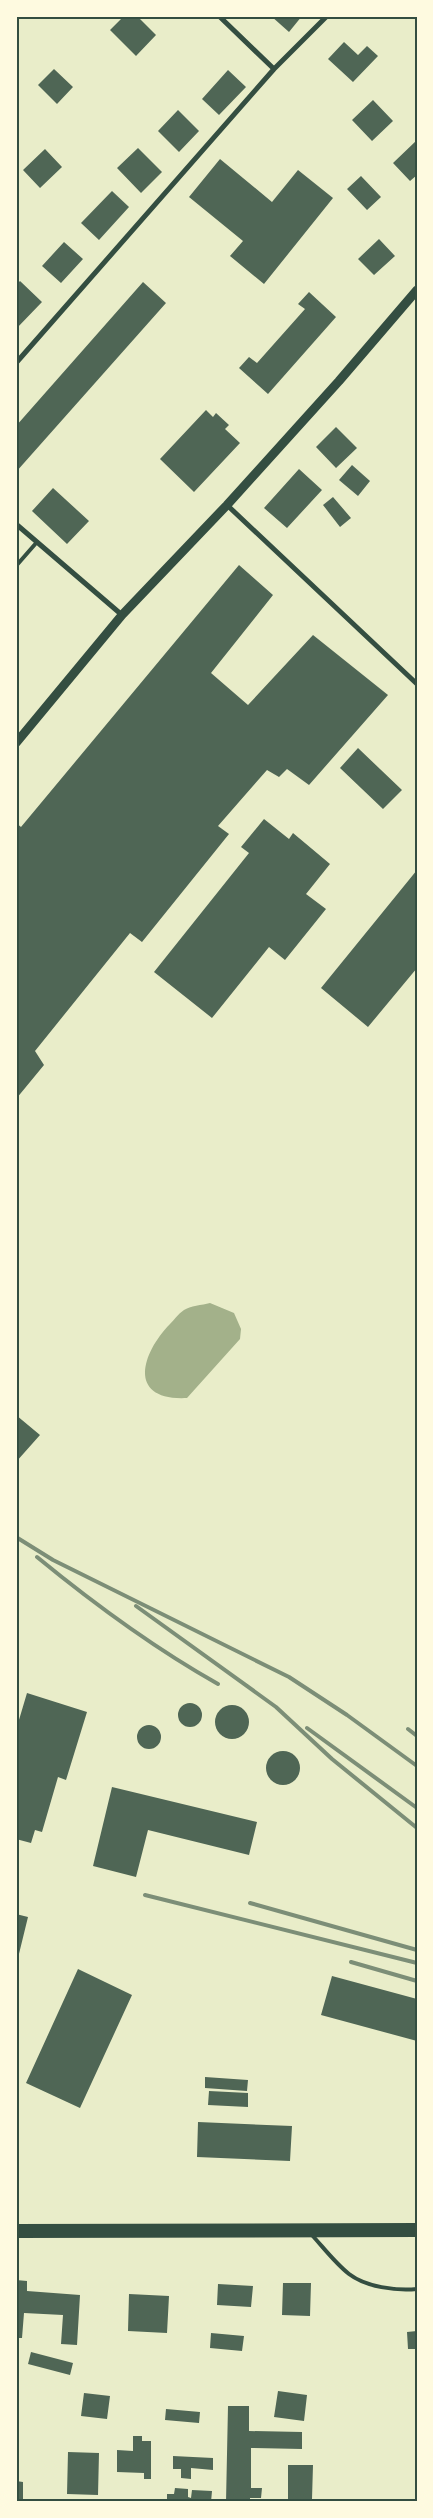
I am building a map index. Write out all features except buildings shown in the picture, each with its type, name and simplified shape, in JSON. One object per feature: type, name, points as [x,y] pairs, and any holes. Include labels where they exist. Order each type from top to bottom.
[{"type":"highway","points":[[16,2231],[417,2230]]},
{"type":"street","points":[[219,16],[274,69]]},
{"type":"street","points":[[16,363],[274,69],[327,16]]},
{"type":"street","points":[[16,743],[122,615],[227,505],[339,381],[417,290]]},
{"type":"street","points":[[227,505],[417,684]]},
{"type":"street","points":[[16,524],[122,615]]},
{"type":"lane","points":[[16,566],[37,542]]},
{"type":"lane","points":[[306,2229],[349,2274],[372,2284],[404,2290],[417,2289]]},
{"type":"shaded area","points":[[210,1303],[234,1313],[241,1329],[240,1339],[187,1398],[168,1397],[155,1392],[148,1384],[145,1374],[152,1349],[160,1336],[182,1312],[189,1308]]},
{"type":"railway","points":[[16,1537],[53,1560],[289,1677],[347,1715],[417,1766]]},
{"type":"railway","points":[[37,1557],[125,1624],[218,1684]]},
{"type":"railway","points":[[136,1606],[276,1707],[332,1759],[417,1828]]},
{"type":"railway","points":[[307,1728],[417,1808]]},
{"type":"railway","points":[[408,1729],[417,1736]]},
{"type":"railway","points":[[145,1895],[417,1963]]},
{"type":"railway","points":[[250,1903],[417,1950]]},
{"type":"railway","points":[[351,1962],[417,1981]]}]
